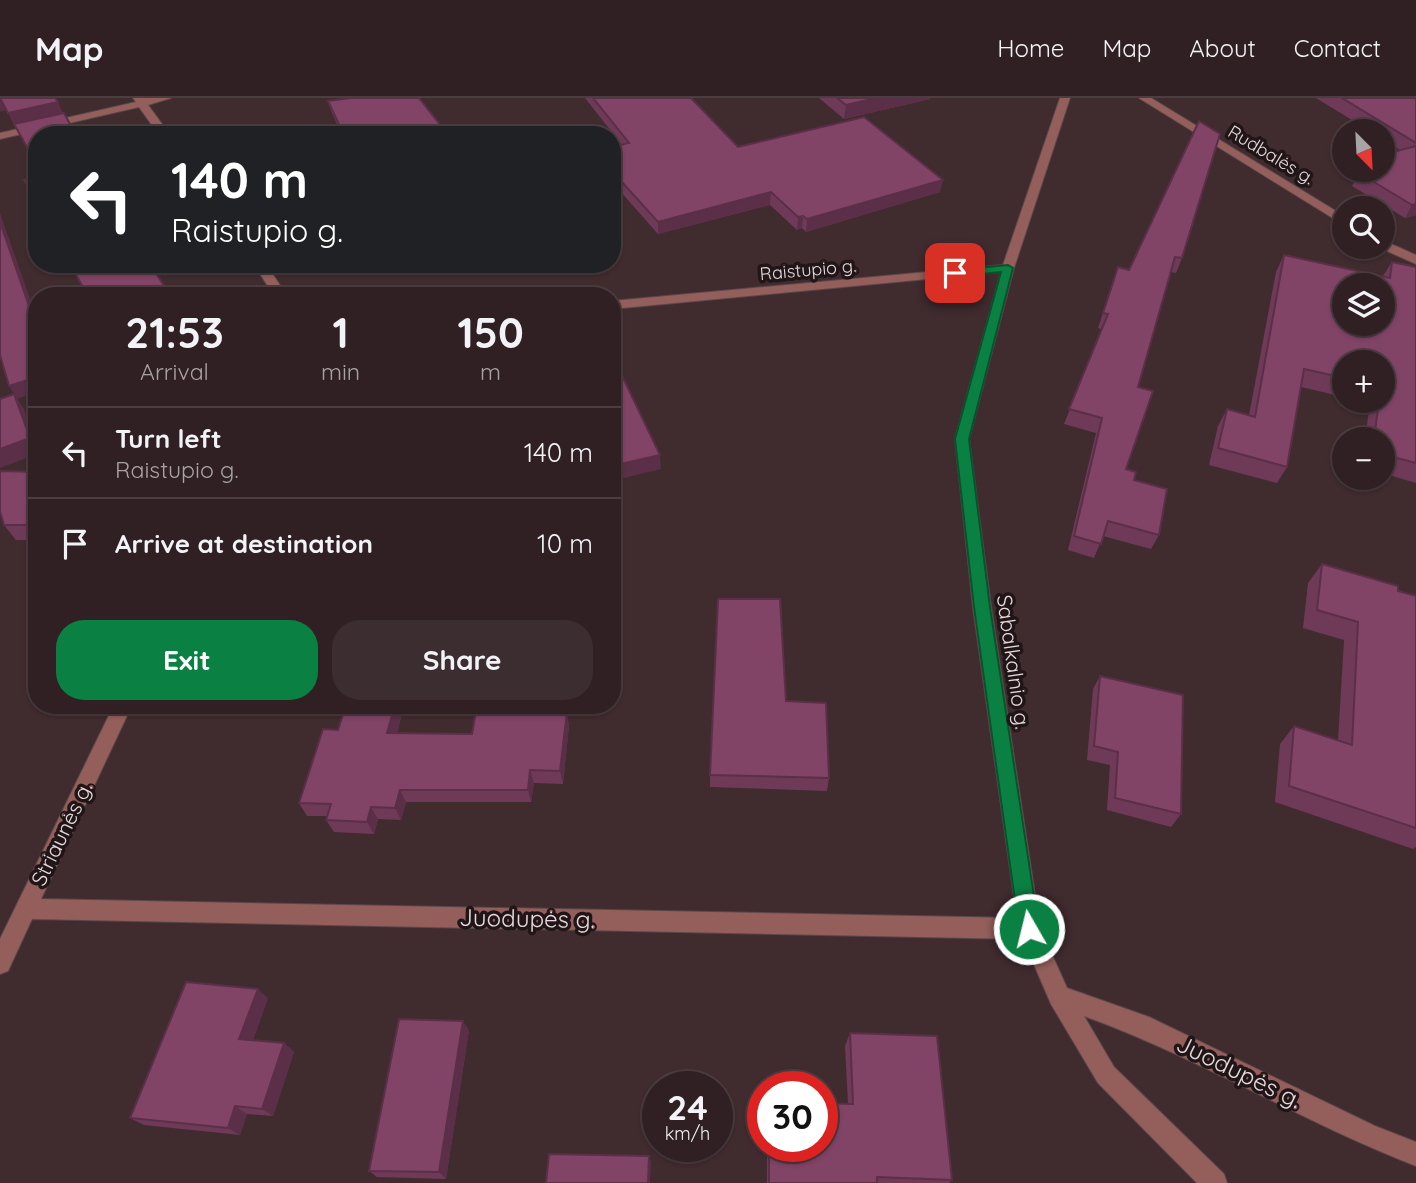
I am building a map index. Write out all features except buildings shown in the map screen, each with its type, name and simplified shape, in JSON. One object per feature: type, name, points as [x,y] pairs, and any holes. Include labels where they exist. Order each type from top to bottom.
[{"type":"street","points":[[39,126],[139,100],[166,98]]},
{"type":"street","name":"Sabalkalnio g.","points":[[1065,98],[1008,268],[962,439],[982,607],[1029,929],[1059,996],[1106,1075],[1215,1183]]},
{"type":"street","name":"Rudbalės g.","points":[[1144,98],[1332,214]]},
{"type":"street","points":[[139,100],[158,126]]},
{"type":"street","points":[[0,136],[28,129]]},
{"type":"street","points":[[1395,250],[1416,260]]},
{"type":"street","name":"Raistupio g.","points":[[621,305],[1008,268]]},
{"type":"street","name":"Striaunės g.","points":[[0,963],[119,714]]},
{"type":"street","name":"Juodupės g.","points":[[26,909],[1029,929]]},
{"type":"street","name":"Juodupės g.","points":[[1059,996],[1141,1025],[1369,1136],[1416,1154]]},
{"type":"route","points":[[955,273],[1008,268],[962,439],[982,607],[1029,929]]}]
